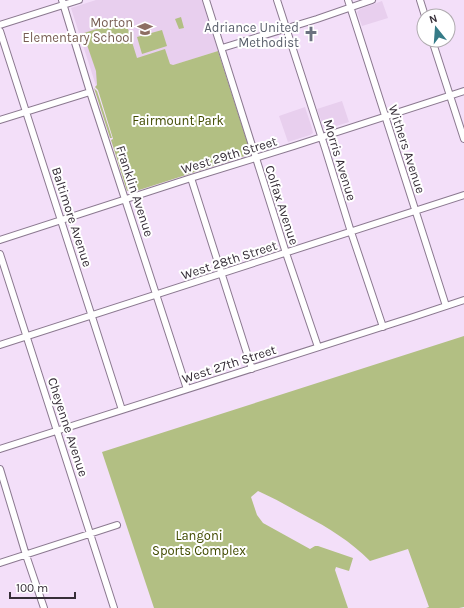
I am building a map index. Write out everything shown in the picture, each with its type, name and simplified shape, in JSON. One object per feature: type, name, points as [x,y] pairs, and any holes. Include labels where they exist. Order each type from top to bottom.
[{"type":"street","points":[[0,25],[63,2],[79,0]]},
{"type":"street","name":"Colfax Avenue","points":[[206,0],[286,253],[318,347]]},
{"type":"street","name":"Morris Avenue","points":[[277,0],[383,327]]},
{"type":"street","name":"Withers Avenue","points":[[348,0],[446,306]]},
{"type":"street","points":[[222,48],[372,0]]},
{"type":"street","name":"Franklin Avenue","points":[[63,2],[90,92],[187,389]]},
{"type":"street","name":"Baltimore Avenue","points":[[0,31],[122,410]]},
{"type":"street","points":[[435,48],[464,139]]},
{"type":"street","name":"West 29th Street","points":[[0,240],[464,91]]},
{"type":"street","points":[[0,120],[90,92]]},
{"type":"street","points":[[191,178],[252,369]]},
{"type":"street","name":"West 28th Street","points":[[0,345],[464,195]]},
{"type":"street","name":"Cheyenne Avenue","points":[[0,254],[114,608]]},
{"type":"street","name":"West 27th Street","points":[[0,449],[464,300]]},
{"type":"street","points":[[0,469],[44,608]]},
{"type":"street","points":[[0,563],[117,525]]},
{"type":"shaded area","name":"Morton Elementary School","points":[[96,0],[202,0],[218,51],[97,89],[71,8]]},
{"type":"shaded area","points":[[382,1],[388,18],[362,26],[357,12],[360,9]]},
{"type":"shaded area","points":[[342,101],[349,122],[324,129],[317,109]]},
{"type":"shaded area","points":[[305,107],[313,133],[288,142],[279,116]]},
{"type":"green space","points":[[181,17],[184,28],[179,29],[175,19]]},
{"type":"green space","name":"Fairmount Park","points":[[124,21],[137,58],[165,49],[170,64],[173,65],[218,51],[251,154],[130,193],[129,190],[127,191],[111,140],[113,139],[118,155],[98,90],[95,87],[97,85],[96,71],[85,39],[81,34]]},
{"type":"green space","points":[[162,30],[167,46],[142,54],[137,37]]},
{"type":"green space","points":[[94,88],[97,91],[112,138],[110,138]]},
{"type":"green space","name":"Langoni Sports Complex","points":[[464,336],[464,607],[426,608],[429,607],[408,549],[370,561],[355,547],[331,530],[258,491],[251,497],[257,515],[263,523],[310,549],[318,546],[353,558],[349,571],[336,567],[335,570],[348,608],[154,608],[102,452]]},
{"type":"place","name":"Morton Elementary School","points":[[145,29]]},
{"type":"place","name":"Adriance United Methodist","points":[[311,34]]}]
